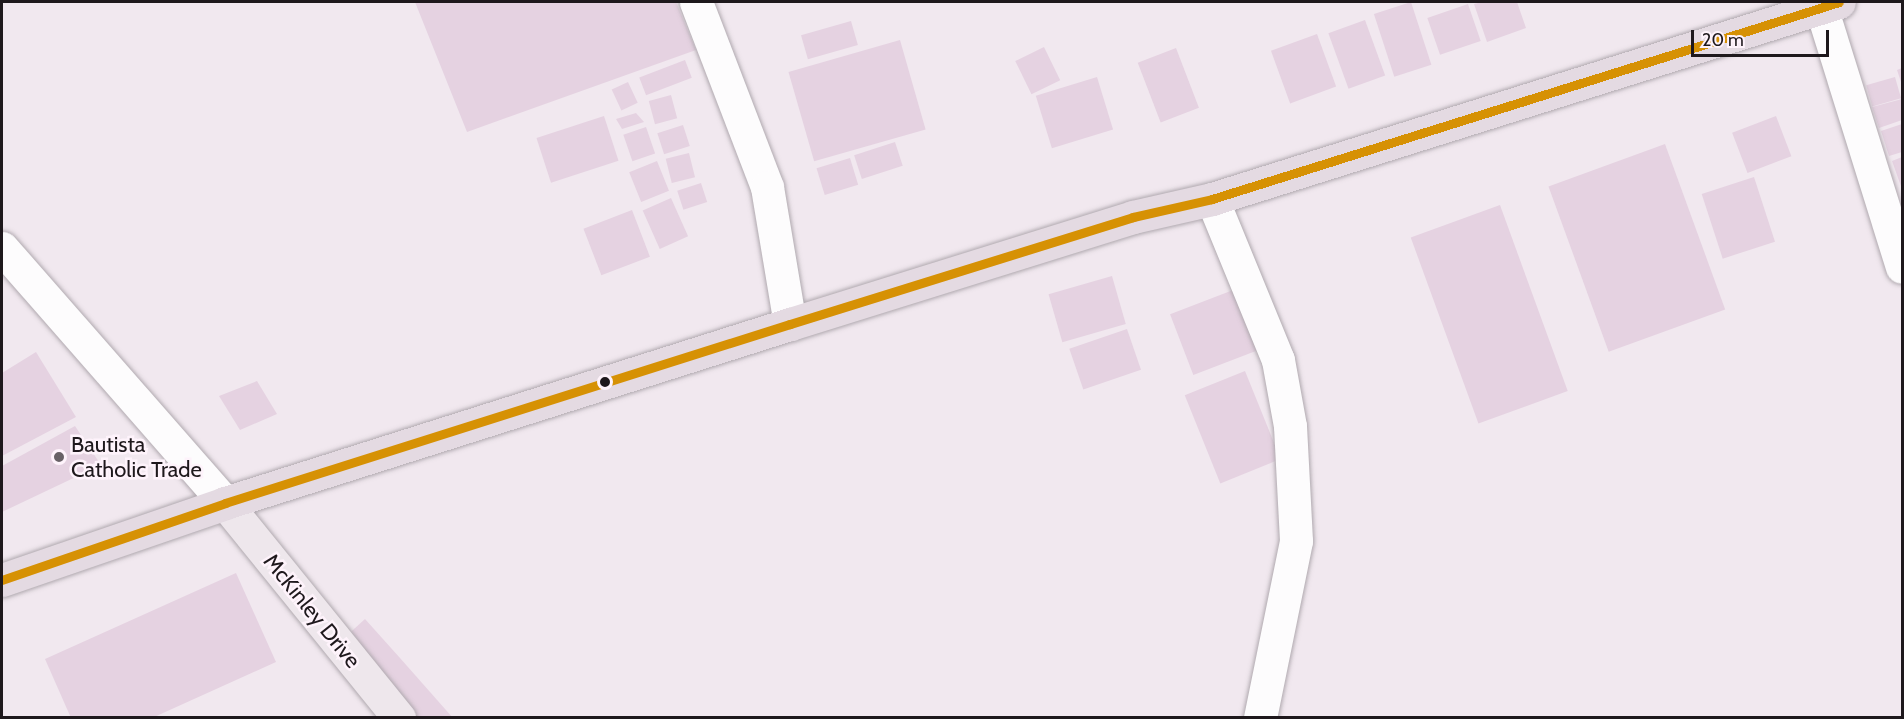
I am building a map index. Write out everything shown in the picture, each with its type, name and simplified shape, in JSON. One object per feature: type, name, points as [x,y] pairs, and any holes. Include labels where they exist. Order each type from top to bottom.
[{"type":"highway","points":[[2,580],[225,504],[790,324],[1133,217],[1212,199],[1830,4]]},
{"type":"main road","name":"McKinley Drive","points":[[225,504],[399,717]]},
{"type":"street","points":[[696,2],[766,187],[790,324]]},
{"type":"street","points":[[1830,4],[1902,267]]},
{"type":"street","points":[[1212,199],[1278,360],[1290,426],[1296,541],[1260,717]]},
{"type":"street","points":[[2,248],[225,504]]},
{"type":"building","points":[[415,2],[676,2],[696,50],[467,132]]},
{"type":"building","points":[[1411,2],[1431,65],[1394,77],[1374,14]]},
{"type":"building","points":[[1517,2],[1526,28],[1487,42],[1474,4]]},
{"type":"building","points":[[1468,4],[1481,41],[1440,55],[1427,18]]},
{"type":"building","points":[[1365,20],[1385,75],[1349,89],[1328,33]]},
{"type":"building","points":[[851,21],[858,45],[808,59],[801,35]]},
{"type":"building","points":[[1317,34],[1336,87],[1290,103],[1271,51]]},
{"type":"building","points":[[900,40],[926,129],[814,161],[788,72]]},
{"type":"building","points":[[1044,47],[1060,80],[1031,94],[1015,61]]},
{"type":"building","points":[[1176,48],[1199,108],[1161,122],[1138,63]]},
{"type":"building","points":[[685,60],[692,78],[646,95],[639,78]]},
{"type":"building","points":[[1902,68],[1902,85],[1897,70]]},
{"type":"building","points":[[1097,77],[1113,130],[1052,148],[1036,96]]},
{"type":"building","points":[[1895,77],[1901,98],[1872,106],[1866,85]]},
{"type":"building","points":[[628,82],[638,103],[621,110],[612,90]]},
{"type":"building","points":[[671,95],[677,118],[655,124],[649,101]]},
{"type":"building","points":[[1902,99],[1902,120],[1879,128],[1872,107]]},
{"type":"building","points":[[636,113],[644,122],[622,129],[616,119]]},
{"type":"building","points":[[604,116],[619,161],[551,183],[536,138]]},
{"type":"building","points":[[1776,116],[1791,156],[1748,173],[1732,133]]},
{"type":"building","points":[[1902,124],[1902,152],[1889,156],[1881,131]]},
{"type":"building","points":[[683,125],[690,146],[664,154],[657,133]]},
{"type":"building","points":[[646,127],[655,153],[632,161],[623,135]]},
{"type":"building","points":[[895,142],[903,166],[862,179],[854,155]]},
{"type":"building","points":[[1665,144],[1725,309],[1609,352],[1548,186]]},
{"type":"building","points":[[689,153],[695,177],[672,183],[666,159]]},
{"type":"building","points":[[1902,157],[1902,189],[1892,161]]},
{"type":"building","points":[[850,158],[858,185],[825,195],[817,168]]},
{"type":"building","points":[[657,161],[669,191],[641,202],[629,172]]},
{"type":"building","points":[[1754,177],[1775,242],[1723,259],[1702,194]]},
{"type":"building","points":[[701,183],[707,202],[683,210],[677,191]]},
{"type":"building","points":[[671,198],[688,236],[660,249],[643,211]]},
{"type":"building","points":[[1500,205],[1568,391],[1478,424],[1411,237]]},
{"type":"building","points":[[632,210],[650,257],[601,275],[583,229]]},
{"type":"building","points":[[1112,276],[1126,324],[1062,342],[1049,294]]},
{"type":"building","points":[[1241,287],[1264,348],[1193,375],[1170,314]]},
{"type":"building","points":[[1127,329],[1141,370],[1083,390],[1069,349]]},
{"type":"building","points":[[36,352],[76,417],[2,456],[2,373]]},
{"type":"building","points":[[1245,371],[1281,459],[1220,483],[1185,395]]},
{"type":"building","points":[[257,381],[277,414],[240,430],[219,396]]},
{"type":"building","points":[[75,426],[101,465],[2,512],[2,466]]},
{"type":"building","points":[[236,573],[276,662],[152,718],[71,718],[45,659]]},
{"type":"building","points":[[365,619],[453,718],[412,718],[343,639]]},
{"type":"transit line","points":[[2,580],[225,503],[790,324],[1133,217],[1212,199],[1839,2]]},
{"type":"place","name":"Bautista Catholic Trade","points":[[59,457]]}]
